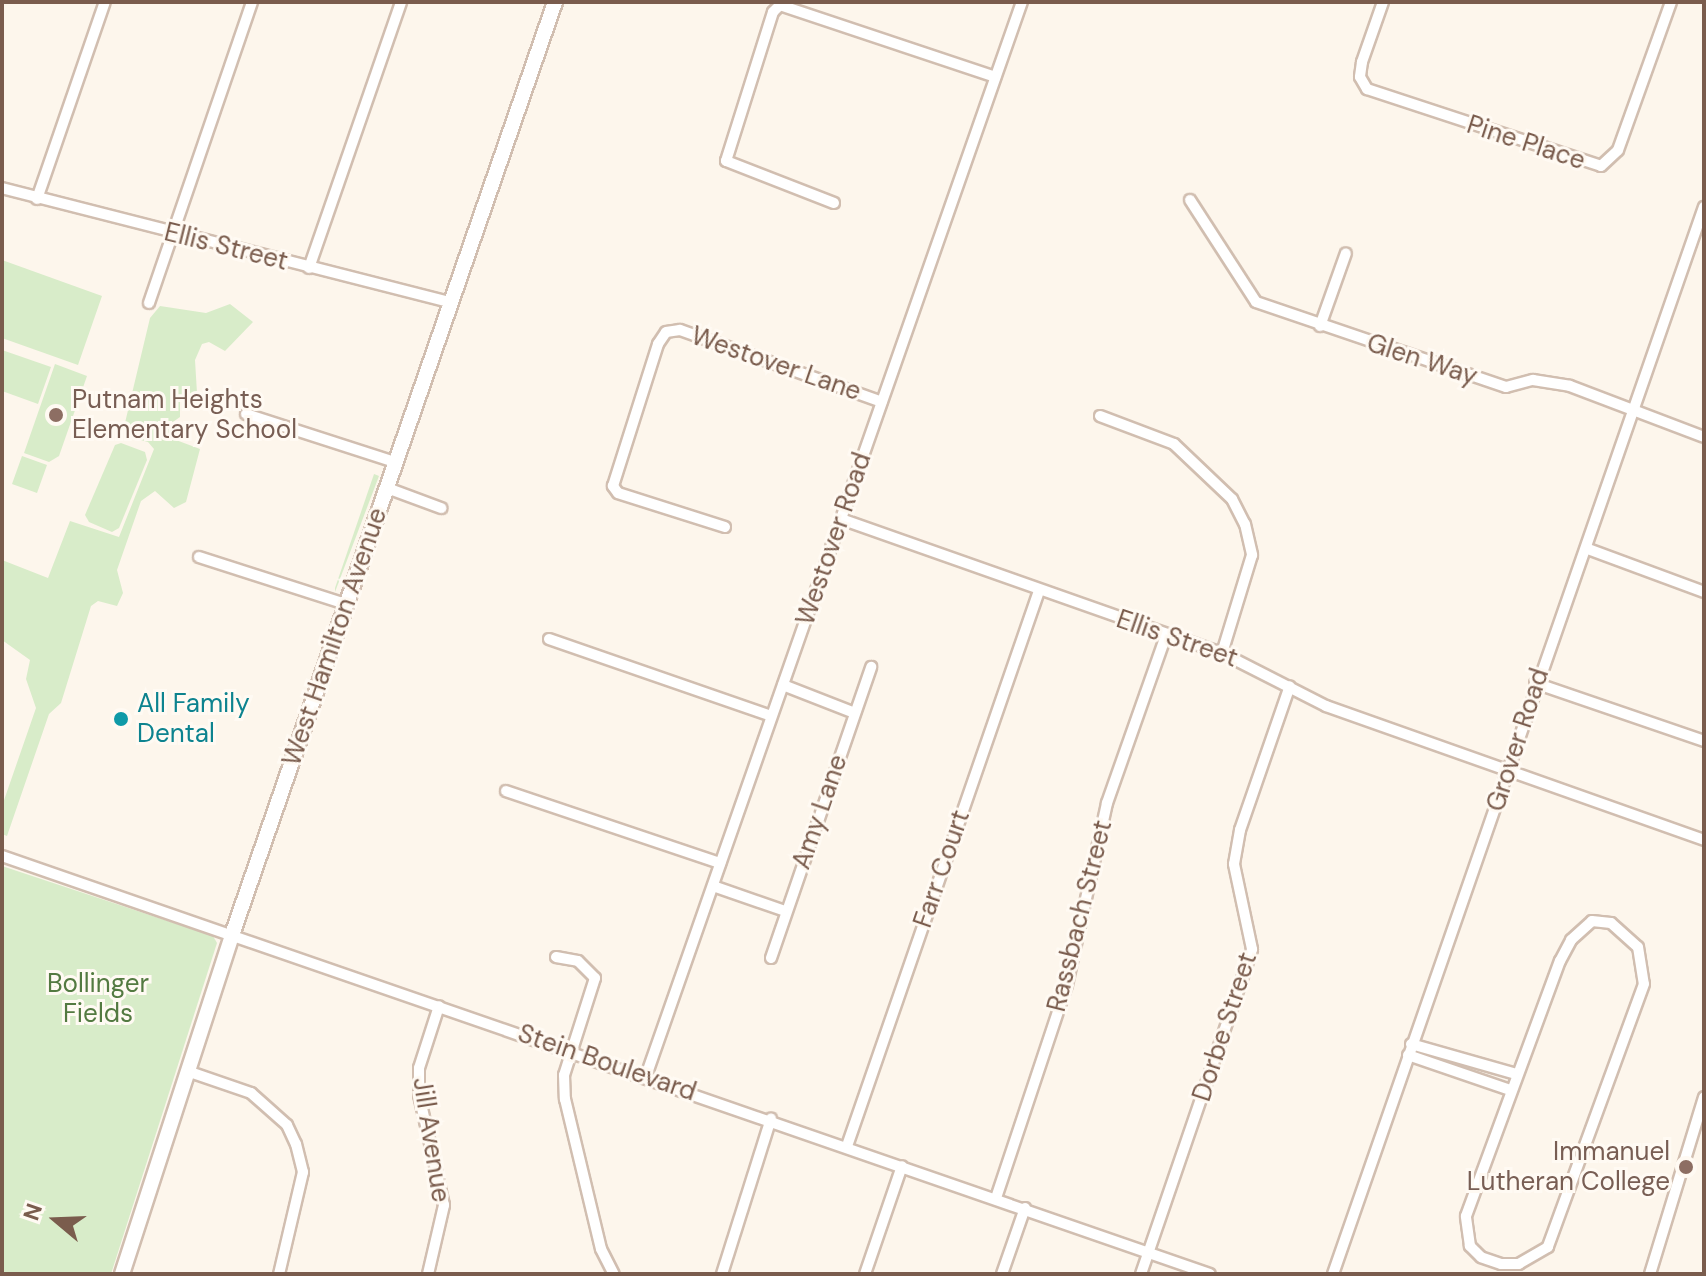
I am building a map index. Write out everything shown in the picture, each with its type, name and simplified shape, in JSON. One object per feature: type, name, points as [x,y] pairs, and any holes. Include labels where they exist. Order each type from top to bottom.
[{"type":"street","points":[[37,199],[105,2]]},
{"type":"street","points":[[149,303],[252,2]]},
{"type":"street","points":[[309,268],[401,2]]},
{"type":"street","name":"West Hamilton Avenue","points":[[122,1274],[233,932],[555,2]]},
{"type":"street","name":"Westover Road","points":[[646,1076],[1022,2]]},
{"type":"street","name":"Pine Place","points":[[1383,2],[1362,62],[1360,77],[1367,89],[1601,166],[1618,150],[1671,2]]},
{"type":"street","points":[[834,203],[726,161],[773,12],[780,5],[995,77]]},
{"type":"street","name":"Ellis Street","points":[[2,188],[172,234],[450,302]]},
{"type":"street","name":"Glen Way","points":[[1190,200],[1256,302],[1506,387],[1533,380],[1570,386],[1634,413],[1704,437]]},
{"type":"street","name":"Grover Road","points":[[1333,1274],[1509,768],[1535,683],[1588,549],[1704,207]]},
{"type":"street","points":[[1320,326],[1346,253]]},
{"type":"street","name":"Westover Lane","points":[[725,527],[618,493],[613,486],[658,344],[666,332],[680,330],[882,402]]},
{"type":"street","points":[[246,414],[395,462]]},
{"type":"street","points":[[1100,416],[1174,444],[1232,499],[1245,524],[1252,555],[1222,653]]},
{"type":"street","points":[[387,488],[441,508]]},
{"type":"street","name":"Ellis Street","points":[[841,519],[1222,653],[1326,706],[1509,768],[1704,840]]},
{"type":"street","points":[[1588,549],[1704,592]]},
{"type":"street","points":[[199,557],[345,604]]},
{"type":"street","name":"Farr Court","points":[[847,1146],[1039,591]]},
{"type":"street","name":"Rassbach Street","points":[[996,1198],[1067,985],[1107,803],[1166,635]]},
{"type":"street","points":[[549,639],[771,716]]},
{"type":"street","name":"Amy Lane","points":[[771,958],[871,667]]},
{"type":"street","points":[[1535,683],[1704,741]]},
{"type":"street","points":[[783,685],[855,713]]},
{"type":"street","name":"Dorbe Street","points":[[1141,1274],[1252,949],[1234,864],[1240,830],[1290,686]]},
{"type":"street","points":[[506,791],[720,863]]},
{"type":"street","name":"Stein Boulevard","points":[[2,856],[233,932],[1210,1274]]},
{"type":"street","points":[[713,886],[785,911]]},
{"type":"street","points":[[1592,921],[1611,923],[1638,947],[1644,984],[1548,1247],[1519,1264],[1481,1257],[1464,1233],[1510,1090],[1571,940],[1592,921]]},
{"type":"street","points":[[556,957],[578,961],[595,978],[571,1052],[565,1099],[601,1249],[614,1274]]},
{"type":"street","name":"Jill Avenue","points":[[428,1274],[444,1205],[419,1095],[419,1068],[439,1006]]},
{"type":"street","points":[[1410,1049],[1516,1074]]},
{"type":"street","points":[[1410,1049],[1510,1090]]},
{"type":"street","points":[[187,1071],[251,1093],[287,1125],[296,1144],[303,1172],[279,1274]]},
{"type":"street","points":[[1650,1274],[1704,1097]]},
{"type":"street","points":[[722,1274],[771,1119]]},
{"type":"street","points":[[865,1274],[902,1166]]},
{"type":"street","points":[[1002,1274],[1025,1208]]},
{"type":"green space","points":[[2,260],[102,296],[78,365],[2,338]]},
{"type":"green space","points":[[230,304],[253,322],[225,351],[209,342],[202,344],[195,360],[197,393],[180,402],[180,417],[170,424],[168,437],[200,449],[186,502],[174,508],[155,491],[141,501],[117,570],[123,593],[117,606],[98,601],[91,606],[61,703],[49,714],[7,836],[2,834],[2,806],[36,708],[26,679],[30,660],[2,640],[2,560],[48,578],[70,521],[119,537],[154,449],[148,442],[130,437],[124,427],[150,318],[160,306],[206,313]]},
{"type":"green space","points":[[2,350],[51,367],[38,404],[2,391]]},
{"type":"green space","points":[[55,364],[87,376],[59,456],[49,462],[24,453]]},
{"type":"green space","points":[[121,443],[145,452],[147,460],[119,528],[112,532],[89,522],[85,515],[115,445]]},
{"type":"green space","points":[[22,456],[47,465],[37,493],[12,484]]},
{"type":"green space","points":[[374,474],[379,476],[335,592],[335,588]]},
{"type":"green space","name":"Bollinger Fields","points":[[2,866],[213,936],[217,943],[111,1274],[2,1274]]},
{"type":"place","name":"Putnam Heights Elementary School","points":[[56,415]]},
{"type":"place","name":"All Family Dental","points":[[121,719]]},
{"type":"place","name":"Immanuel Lutheran College","points":[[1686,1167]]}]
